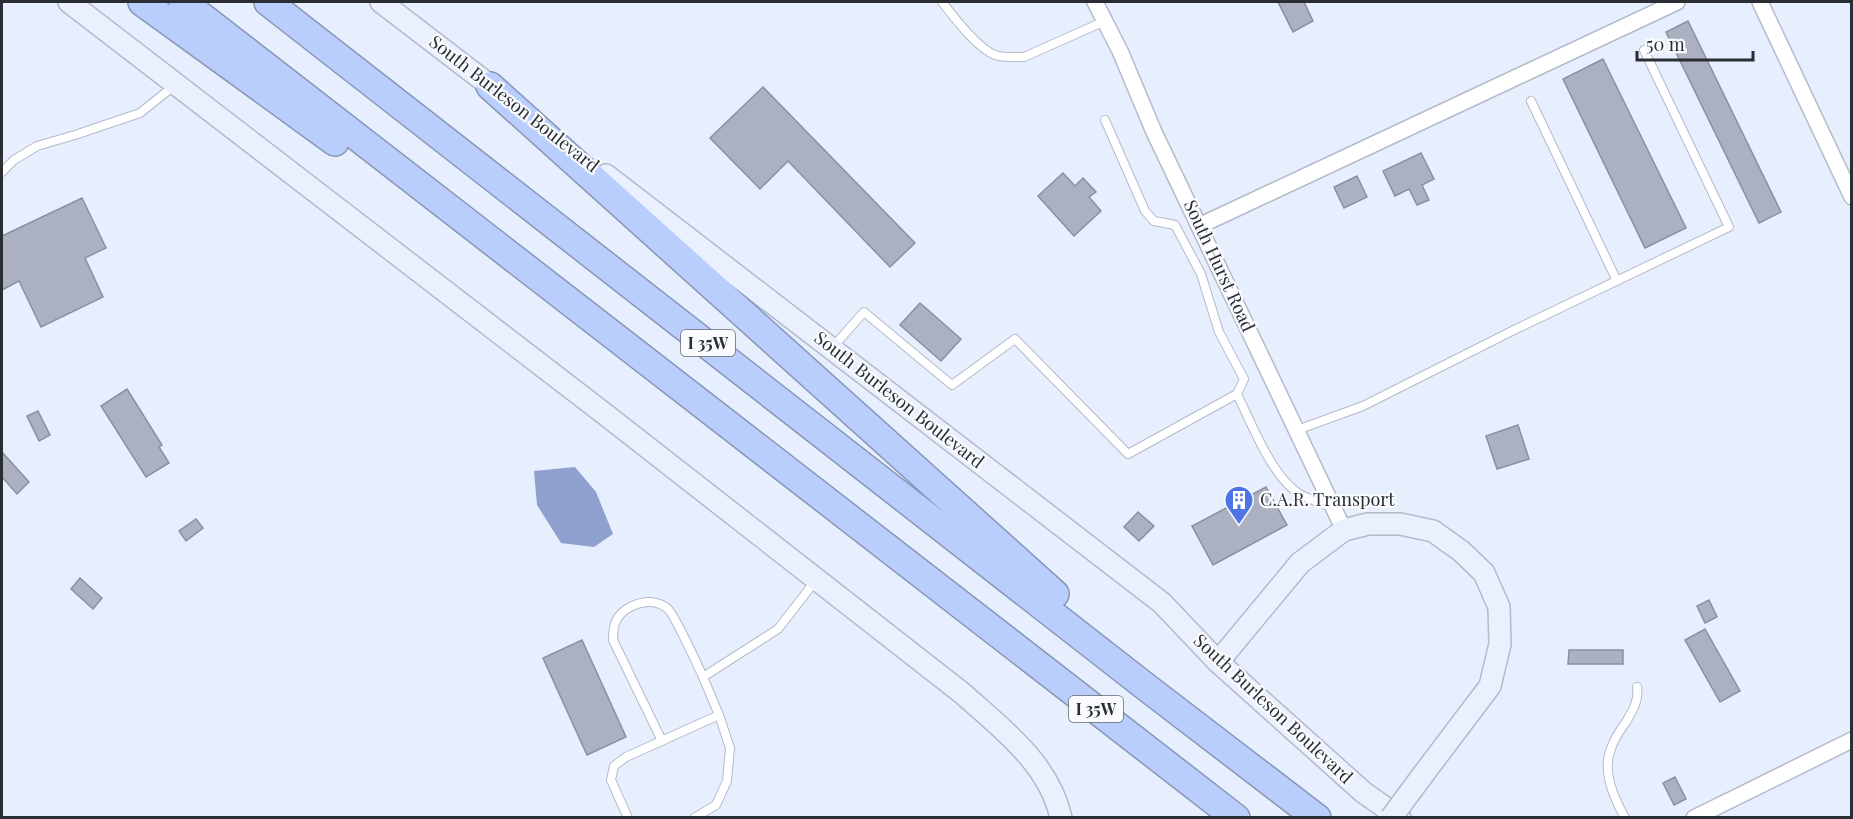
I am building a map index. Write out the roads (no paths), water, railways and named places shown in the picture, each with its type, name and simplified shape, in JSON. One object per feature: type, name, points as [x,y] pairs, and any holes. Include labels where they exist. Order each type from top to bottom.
[{"type":"highway","points":[[142,2],[412,198],[461,218]]},
{"type":"highway","name":"I 35W","points":[[183,2],[1236,818]]},
{"type":"highway","name":"I 35W","points":[[268,2],[1317,818]]},
{"type":"highway","points":[[490,86],[1066,604],[1146,687]]},
{"type":"main road","points":[[69,2],[962,693],[1014,739],[1042,772],[1061,818]]},
{"type":"main road","name":"South Burleson Boulevard","points":[[381,2],[1162,603],[1218,662],[1363,792],[1400,818]]},
{"type":"main road","points":[[1218,662],[1300,563],[1344,530],[1368,524],[1400,524],[1433,531],[1461,551],[1484,573],[1499,607],[1500,644],[1490,686],[1391,818]]},
{"type":"street","name":"South Hurst Road","points":[[1095,2],[1154,132],[1344,530]]},
{"type":"street","points":[[1199,226],[1677,2]]},
{"type":"street","points":[[1760,2],[1851,197]]},
{"type":"street","points":[[1694,818],[1851,740]]},
{"type":"lane","points":[[942,2],[981,45],[994,55],[1010,57],[1024,57],[1105,21]]},
{"type":"lane","points":[[1297,430],[1363,406],[1514,330],[1729,227],[1644,50]]},
{"type":"lane","points":[[2,172],[14,160],[37,146],[140,113],[176,84]]},
{"type":"lane","points":[[1531,101],[1617,281]]},
{"type":"lane","points":[[831,348],[864,312],[952,385],[1015,339],[1128,454],[1237,394],[1244,379],[1219,332],[1201,274],[1175,225],[1154,221],[1145,211],[1105,120]]},
{"type":"lane","points":[[1237,394],[1260,443],[1282,478],[1298,493],[1334,508]]},
{"type":"lane","points":[[703,677],[778,630],[816,579]]},
{"type":"lane","points":[[662,741],[613,640],[613,624],[625,609],[642,602],[656,603],[669,608],[703,677],[730,748],[727,781],[716,805],[694,818]]},
{"type":"lane","points":[[1625,818],[1614,797],[1608,760],[1612,746],[1635,707],[1638,697],[1637,687]]},
{"type":"lane","points":[[628,818],[611,780],[614,766],[626,757],[719,715]]},
{"type":"water","points":[[575,467],[596,492],[613,534],[594,547],[561,543],[537,505],[534,471]]},
{"type":"place","name":"C.A.R. Transport","points":[[1239,526]]}]
